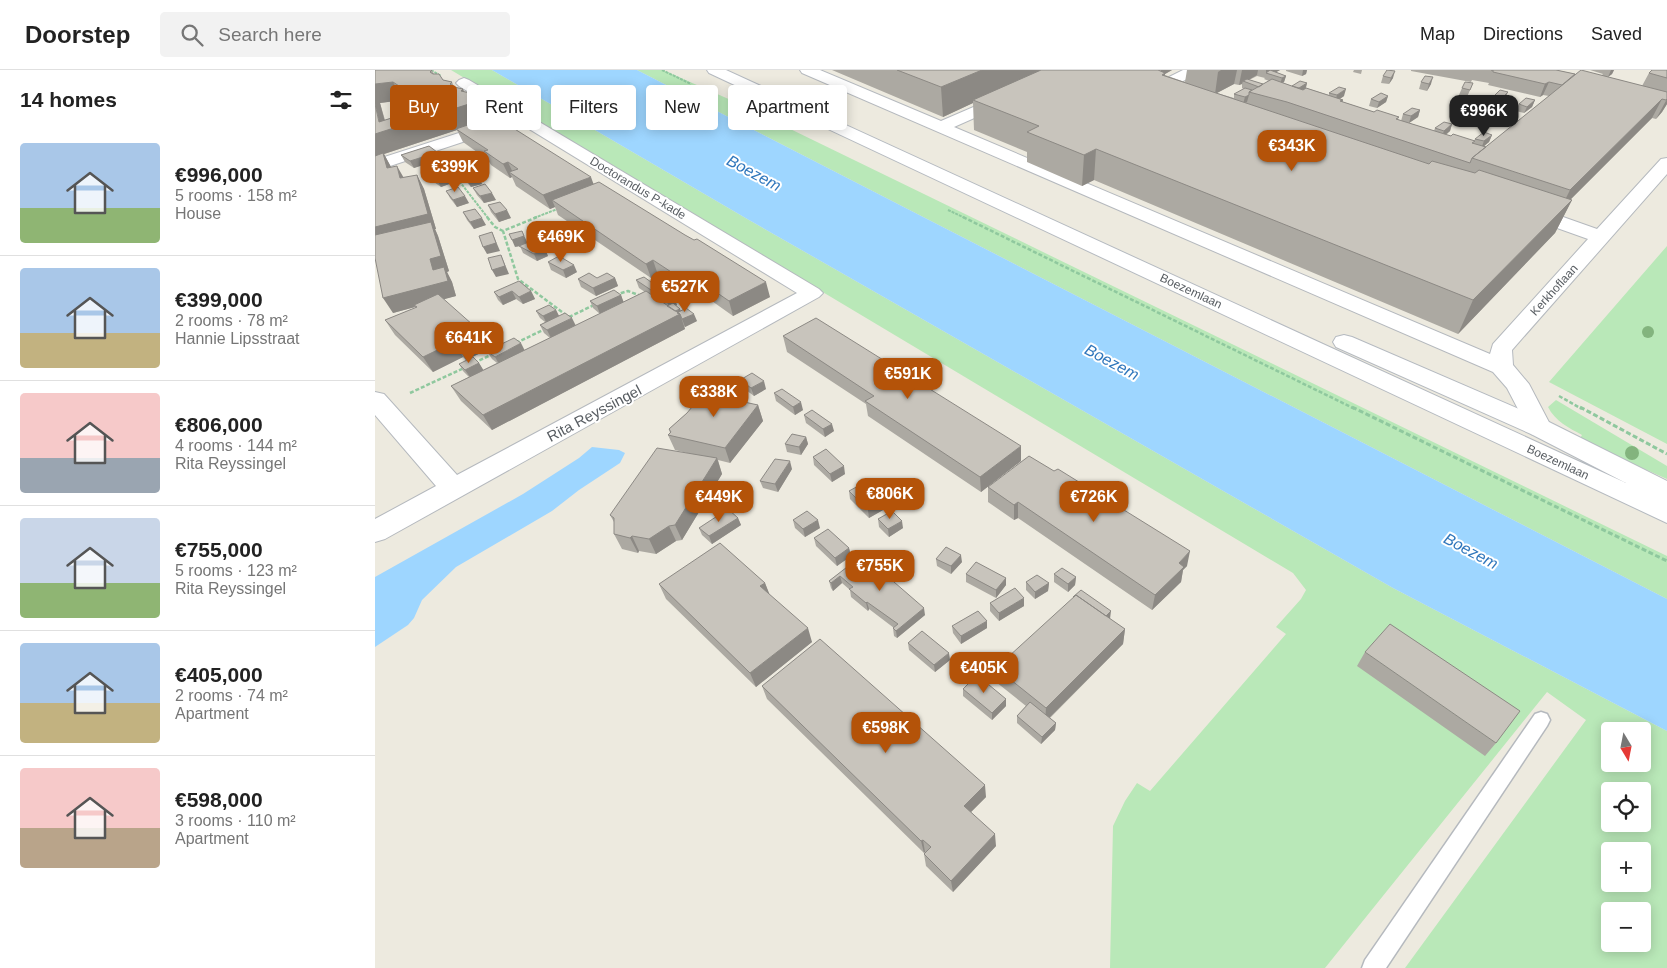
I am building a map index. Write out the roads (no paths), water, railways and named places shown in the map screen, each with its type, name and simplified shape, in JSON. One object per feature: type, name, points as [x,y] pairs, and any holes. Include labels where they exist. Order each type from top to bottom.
[{"type":"street","points":[[807,70],[1501,367],[1517,384],[1540,428]]},
{"type":"street","points":[[941,127],[1071,70]]},
{"type":"street","points":[[1165,85],[1194,70]]},
{"type":"street","name":"Boezemlaan","points":[[706,79],[1667,513]]},
{"type":"street","points":[[1147,79],[1183,92]]},
{"type":"street","name":"Boezemlaan","points":[[847,115],[955,171],[1540,428],[1667,492]]},
{"type":"street","name":"Doctorandus P-kade","points":[[541,129],[812,292]]},
{"type":"street","points":[[375,166],[482,130]]},
{"type":"street","name":"Kerkhoflaan","points":[[1501,367],[1501,349],[1667,163]]},
{"type":"street","points":[[1509,204],[1601,237]]},
{"type":"street","name":"Rita Reyssingel","points":[[375,532],[719,345],[812,292]]},
{"type":"street","points":[[378,403],[453,488]]},
{"type":"lane","points":[[1373,968],[1541,720]]},
{"type":"water","name":"Boezem","points":[[492,70],[637,70],[666,85],[646,85],[646,130],[718,130],[718,112],[728,117],[728,130],[754,130],[1667,599],[1667,731],[1393,588],[595,130],[636,130],[636,85],[551,85],[551,104],[541,99],[541,85],[518,85]]},
{"type":"water","points":[[592,447],[619,450],[625,453],[620,463],[579,490],[552,511],[456,567],[422,600],[414,618],[408,625],[375,647],[375,577],[523,494],[579,458]]}]
